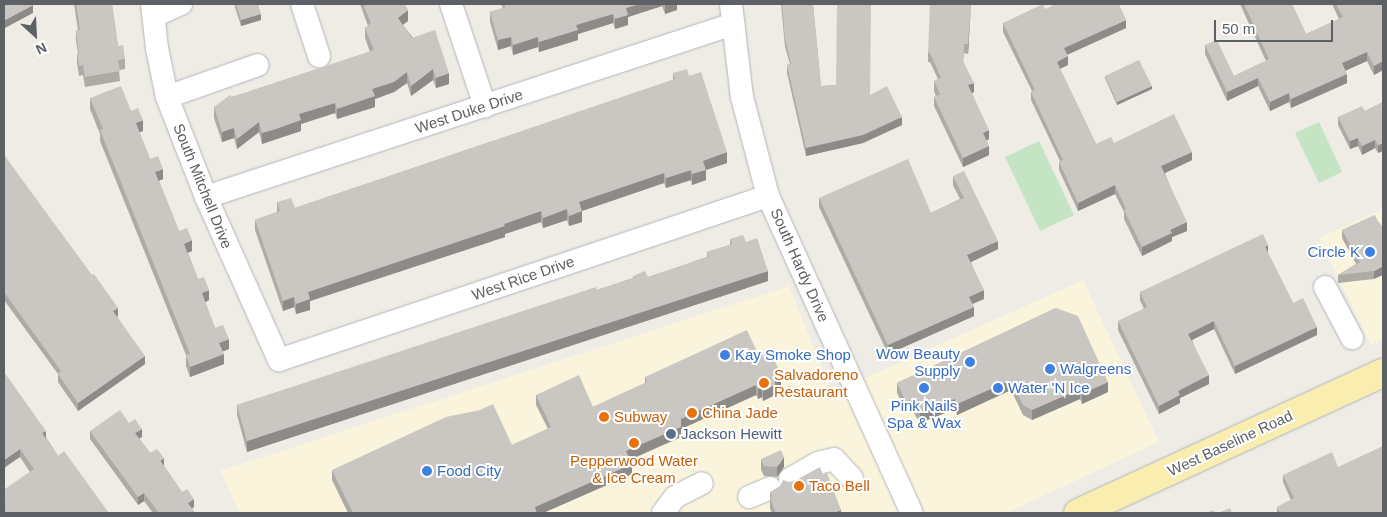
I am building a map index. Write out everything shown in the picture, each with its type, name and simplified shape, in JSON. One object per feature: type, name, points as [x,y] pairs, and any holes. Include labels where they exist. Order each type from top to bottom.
[{"type":"main road","name":"West Baseline Road","points":[[1078,513],[1383,372]]},
{"type":"street","points":[[153,10],[181,4]]},
{"type":"street","points":[[302,4],[319,56]]},
{"type":"street","points":[[452,4],[485,106]]},
{"type":"street","name":"South Mitchell Drive","points":[[153,10],[167,96],[206,198],[279,360]]},
{"type":"street","name":"West Duke Drive","points":[[206,198],[485,106],[732,14]]},
{"type":"street","name":"South Hardy Drive","points":[[732,14],[742,97],[768,196],[912,513]]},
{"type":"street","points":[[167,96],[258,65]]},
{"type":"street","name":"West Rice Drive","points":[[279,360],[768,196]]},
{"type":"street","points":[[1325,287],[1352,338]]},
{"type":"street","points":[[749,498],[818,463],[834,459],[852,478]]},
{"type":"street","points":[[663,513],[675,497],[702,483]]},
{"type":"shaded area","points":[[1383,209],[1383,339],[1371,345],[1319,238]]},
{"type":"shaded area","points":[[1083,280],[1159,442],[1006,513],[240,513],[220,471],[789,286],[832,393]]},
{"type":"green space","points":[[1319,122],[1342,172],[1319,183],[1295,133]]},
{"type":"green space","points":[[1039,141],[1074,215],[1040,231],[1005,157]]},
{"type":"building","points":[[4,4],[33,4],[33,5],[5,20]]},
{"type":"building","points":[[76,4],[112,4],[118,46],[123,45],[125,59],[118,60],[120,71],[85,77],[83,65],[79,66],[77,53],[79,53],[76,30],[80,30]]},
{"type":"building","points":[[236,4],[258,4],[261,14],[241,20]]},
{"type":"building","points":[[363,4],[405,4],[408,10],[398,18],[412,38],[435,30],[449,73],[436,78],[433,69],[411,86],[407,72],[394,82],[372,89],[375,96],[337,109],[335,103],[299,114],[301,120],[276,129],[262,133],[259,122],[237,139],[234,128],[222,132],[214,107],[230,95],[232,97],[374,50],[365,28],[371,23]]},
{"type":"building","points":[[504,4],[640,4],[626,8],[628,15],[615,19],[613,14],[576,25],[578,30],[539,42],[538,37],[513,45],[511,37],[498,40],[490,12],[506,7]]},
{"type":"building","points":[[782,4],[813,4],[821,86],[836,85],[837,4],[871,4],[870,95],[887,86],[902,117],[863,135],[806,148],[787,65],[791,64],[785,39]]},
{"type":"building","points":[[930,4],[971,4],[968,44],[964,44],[963,61],[974,83],[968,85],[989,130],[983,133],[989,146],[963,158],[934,97],[940,94],[934,81],[941,78],[928,52]]},
{"type":"building","points":[[1043,4],[1045,9],[1056,4],[1119,4],[1126,20],[1064,48],[1068,56],[1057,62],[1096,144],[1111,137],[1114,143],[1174,114],[1192,152],[1161,166],[1187,222],[1170,230],[1172,233],[1142,247],[1124,210],[1126,209],[1115,185],[1078,203],[1059,162],[1063,160],[1031,92],[1035,90],[1003,23]]},
{"type":"building","points":[[1244,4],[1292,4],[1306,34],[1343,17],[1336,4],[1383,4],[1383,61],[1374,66],[1367,52],[1342,63],[1347,74],[1291,99],[1289,93],[1270,102],[1258,78],[1227,92],[1205,45],[1217,40],[1234,76],[1269,59]]},
{"type":"building","points":[[1139,60],[1152,86],[1117,102],[1105,76]]},
{"type":"building","points":[[687,69],[689,76],[701,72],[727,152],[703,161],[706,170],[692,174],[691,170],[666,178],[664,173],[579,202],[582,211],[569,216],[567,209],[543,218],[541,211],[504,224],[505,226],[308,292],[310,299],[296,304],[294,297],[283,301],[255,220],[280,211],[277,202],[291,198],[295,208],[675,79],[673,73]]},
{"type":"building","points":[[121,86],[131,111],[138,108],[143,120],[136,123],[150,159],[158,156],[163,169],[155,172],[179,231],[187,228],[192,240],[184,244],[198,279],[204,277],[209,290],[202,293],[215,328],[223,325],[229,339],[219,343],[224,354],[190,367],[186,355],[190,354],[100,130],[103,129],[90,98]]},
{"type":"building","points":[[1383,102],[1383,143],[1378,145],[1375,140],[1362,146],[1358,138],[1350,141],[1338,117],[1362,106],[1365,111]]},
{"type":"building","points":[[4,155],[118,308],[113,311],[145,356],[78,403],[58,374],[61,371],[4,292]]},
{"type":"building","points":[[908,159],[931,213],[964,198],[953,176],[964,171],[998,241],[967,255],[984,290],[969,297],[974,307],[888,345],[819,198]]},
{"type":"building","name":"Circle K","points":[[1375,215],[1383,227],[1383,266],[1374,271],[1338,275],[1360,262],[1342,230]]},
{"type":"building","points":[[1263,234],[1268,245],[1265,247],[1293,303],[1303,298],[1317,327],[1235,366],[1214,321],[1188,334],[1209,375],[1178,391],[1180,395],[1159,406],[1118,321],[1147,307],[1140,292]]},
{"type":"building","points":[[743,235],[746,242],[757,238],[768,271],[247,441],[237,405],[596,287],[597,290],[634,278],[633,276],[645,271],[648,277],[708,257],[707,252],[732,244],[730,239]]},
{"type":"building","points":[[1056,308],[1078,316],[1108,382],[1082,394],[1080,389],[1032,410],[1023,405],[1011,380],[957,404],[955,399],[920,413],[912,400],[906,402],[897,383]]},
{"type":"building","points":[[747,330],[759,356],[771,353],[781,374],[775,377],[775,385],[763,391],[762,387],[758,389],[756,385],[681,419],[681,427],[626,451],[632,464],[535,507],[537,513],[353,513],[332,470],[446,417],[480,410],[493,404],[512,445],[551,427],[536,395],[579,375],[593,407],[647,382],[645,377]]},
{"type":"building","points":[[4,372],[46,431],[42,433],[58,456],[64,451],[109,513],[7,513],[4,509],[4,490],[34,469],[20,449],[4,460]]},
{"type":"building","points":[[120,410],[129,423],[135,419],[142,429],[135,433],[150,453],[157,449],[164,458],[160,461],[182,492],[187,489],[194,499],[188,503],[195,513],[159,513],[144,493],[138,497],[90,431]]},
{"type":"building","points":[[1383,446],[1383,513],[1280,513],[1277,507],[1294,498],[1283,475],[1332,452],[1338,467]]},
{"type":"building","points":[[781,450],[784,457],[777,467],[764,466],[761,459]]},
{"type":"building","name":"Taco Bell","points":[[820,467],[823,475],[827,473],[841,510],[833,513],[776,513],[770,498],[772,497],[770,492],[780,486],[783,480],[789,482],[796,480]]},
{"type":"building","points":[[1230,508],[1232,513],[1218,513]]},
{"type":"place","name":"Circle K","points":[[1370,252]]},
{"type":"place","name":"Kay Smoke Shop","points":[[725,355]]},
{"type":"place","name":"Wow Beauty Supply","points":[[970,362]]},
{"type":"place","name":"Walgreens","points":[[1050,369]]},
{"type":"place","name":"Salvadoreno Restaurant","points":[[764,383]]},
{"type":"place","name":"Pink Nails Spa & Wax","points":[[924,388]]},
{"type":"place","name":"Water 'N Ice","points":[[998,388]]},
{"type":"place","name":"China Jade","points":[[692,413]]},
{"type":"place","name":"Subway","points":[[604,417]]},
{"type":"place","name":"Jackson Hewitt","points":[[671,434]]},
{"type":"place","name":"Pepperwood Water & Ice Cream","points":[[634,443]]},
{"type":"place","name":"Food City","points":[[427,471]]},
{"type":"place","name":"Taco Bell","points":[[799,486]]}]
